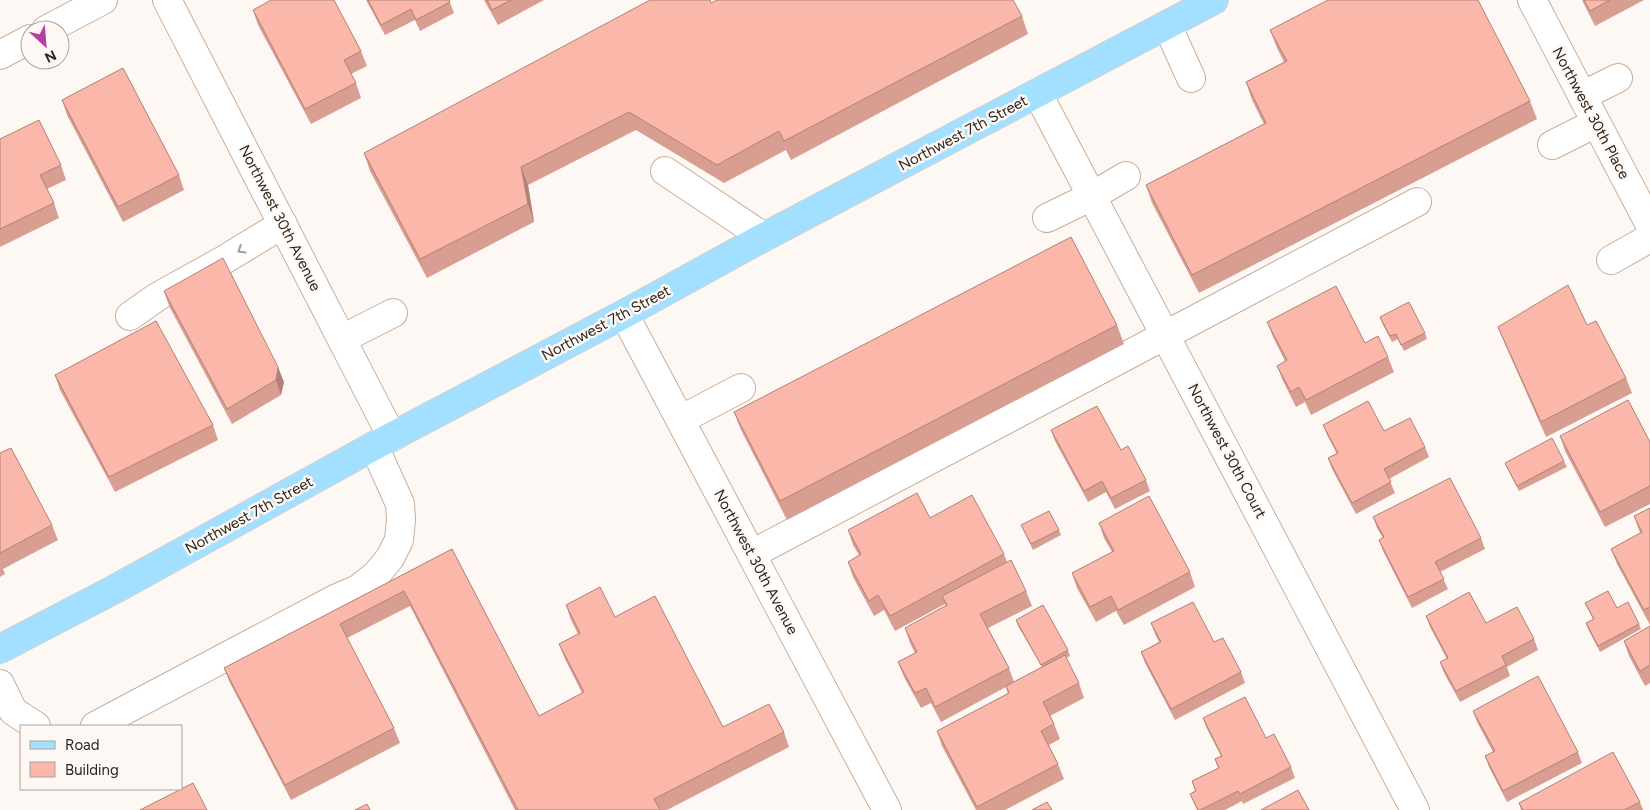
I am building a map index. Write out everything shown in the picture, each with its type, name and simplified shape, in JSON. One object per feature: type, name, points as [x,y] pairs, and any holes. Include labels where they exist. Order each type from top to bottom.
[{"type":"main road","name":"Northwest 7th Street","points":[[0,649],[115,589],[383,441],[624,314],[764,237],[1214,0]]},
{"type":"street","points":[[65,20],[103,0]]},
{"type":"street","name":"Northwest 30th Avenue","points":[[97,725],[335,599],[358,590],[376,575],[390,558],[398,540],[401,520],[400,504],[383,441],[342,339],[167,0]]},
{"type":"street","name":"Northwest 30th Place","points":[[1532,0],[1650,225]]},
{"type":"street","points":[[1168,25],[1191,78]]},
{"type":"street","points":[[0,55],[20,44]]},
{"type":"street","points":[[1582,96],[1618,78]]},
{"type":"street","name":"Northwest 30th Court","points":[[1038,94],[1415,810]]},
{"type":"street","points":[[1552,145],[1596,123]]},
{"type":"street","points":[[665,171],[764,237]]},
{"type":"street","points":[[1047,218],[1092,196],[1126,176]]},
{"type":"street","points":[[752,554],[1417,202]]},
{"type":"street","points":[[130,316],[157,297],[283,224]]},
{"type":"street","points":[[1612,260],[1650,238]]},
{"type":"street","points":[[342,339],[393,313]]},
{"type":"street","name":"Northwest 30th Avenue","points":[[624,314],[752,554],[881,808]]},
{"type":"street","points":[[680,420],[741,388]]},
{"type":"street","points":[[0,684],[13,711],[34,725]]},
{"type":"building","points":[[271,0],[334,0],[361,51],[344,60],[356,83],[305,109],[253,10]]},
{"type":"building","points":[[368,0],[449,0],[450,2],[416,20],[411,9],[381,25]]},
{"type":"building","points":[[487,0],[511,0],[492,10]]},
{"type":"building","points":[[650,0],[710,0],[711,3],[717,0],[1013,0],[1022,16],[784,141],[779,131],[717,165],[629,112],[521,167],[528,204],[420,259],[364,153]]},
{"type":"building","points":[[1328,0],[1478,0],[1530,101],[1192,275],[1146,185],[1266,123],[1246,82],[1287,61],[1270,30]]},
{"type":"building","points":[[1584,0],[1610,0],[1590,11]]},
{"type":"building","points":[[123,68],[179,175],[118,207],[62,100]]},
{"type":"building","points":[[39,120],[61,165],[40,175],[54,203],[0,229],[0,139]]},
{"type":"building","points":[[1071,237],[1117,325],[780,501],[734,412]]},
{"type":"building","points":[[223,258],[278,367],[276,380],[227,409],[164,291]]},
{"type":"building","points":[[1568,285],[1587,325],[1596,321],[1626,378],[1541,422],[1498,327]]},
{"type":"building","points":[[1336,286],[1365,343],[1378,336],[1388,357],[1306,400],[1299,387],[1291,392],[1277,366],[1287,360],[1267,322]]},
{"type":"building","points":[[1409,302],[1425,333],[1401,345],[1396,334],[1390,336],[1380,317]]},
{"type":"building","points":[[156,321],[213,425],[109,477],[55,375]]},
{"type":"building","points":[[1628,400],[1650,442],[1650,486],[1600,512],[1560,436]]},
{"type":"building","points":[[1368,401],[1384,431],[1410,418],[1425,447],[1384,469],[1391,482],[1352,503],[1328,458],[1338,453],[1323,425]]},
{"type":"building","points":[[1097,406],[1121,450],[1128,446],[1146,480],[1111,498],[1102,481],[1084,491],[1051,430]]},
{"type":"building","points":[[1552,438],[1564,461],[1517,486],[1505,463]]},
{"type":"building","points":[[11,448],[52,525],[0,553],[0,453]]},
{"type":"building","points":[[1450,478],[1481,538],[1435,562],[1444,579],[1408,597],[1379,540],[1384,537],[1373,517]]},
{"type":"building","points":[[917,493],[930,518],[972,495],[1004,554],[890,616],[878,595],[869,601],[848,562],[861,554],[848,530]]},
{"type":"building","points":[[1149,496],[1190,572],[1118,610],[1111,596],[1090,607],[1072,573],[1114,551],[1099,523]]},
{"type":"building","points":[[1650,508],[1650,607],[1644,610],[1611,549],[1642,532],[1634,516]]},
{"type":"building","points":[[1049,511],[1059,530],[1031,544],[1021,525]]},
{"type":"building","points":[[452,549],[539,716],[584,692],[559,644],[580,633],[566,605],[600,587],[615,617],[655,596],[723,727],[769,704],[784,732],[654,799],[660,810],[518,810],[404,591],[340,624],[394,728],[285,785],[224,668]]},
{"type":"building","points":[[1011,560],[1026,591],[980,614],[1009,668],[935,707],[926,688],[915,693],[898,662],[917,652],[905,628],[947,605],[942,596]]},
{"type":"building","points":[[1608,591],[1617,608],[1628,602],[1639,624],[1598,646],[1586,623],[1594,619],[1585,603]]},
{"type":"building","points":[[1469,592],[1486,623],[1517,607],[1534,639],[1502,656],[1506,665],[1456,691],[1440,662],[1448,658],[1426,616]]},
{"type":"building","points":[[1193,602],[1214,642],[1223,638],[1241,672],[1171,709],[1141,652],[1161,642],[1151,623]]},
{"type":"building","points":[[1043,605],[1068,650],[1041,665],[1016,620]]},
{"type":"building","points":[[1650,626],[1650,665],[1640,671],[1624,641]]},
{"type":"building","points":[[1065,655],[1079,683],[1043,702],[1054,724],[1041,731],[1058,764],[977,807],[937,731],[1009,693],[1006,686]]},
{"type":"building","points":[[1538,676],[1578,752],[1503,791],[1485,756],[1495,751],[1473,711]]},
{"type":"building","points":[[1245,697],[1266,738],[1274,734],[1291,767],[1240,794],[1238,791],[1198,810],[1190,794],[1196,791],[1192,781],[1219,768],[1215,759],[1222,756],[1203,718]]},
{"type":"building","points":[[1613,752],[1640,802],[1624,810],[1523,810],[1519,803]]},
{"type":"building","points":[[193,783],[207,810],[140,810],[182,790]]},
{"type":"building","points":[[1298,790],[1309,810],[1261,810]]},
{"type":"building","points":[[1047,802],[1052,810],[1032,810]]},
{"type":"building","points":[[367,804],[370,810],[355,810]]}]
